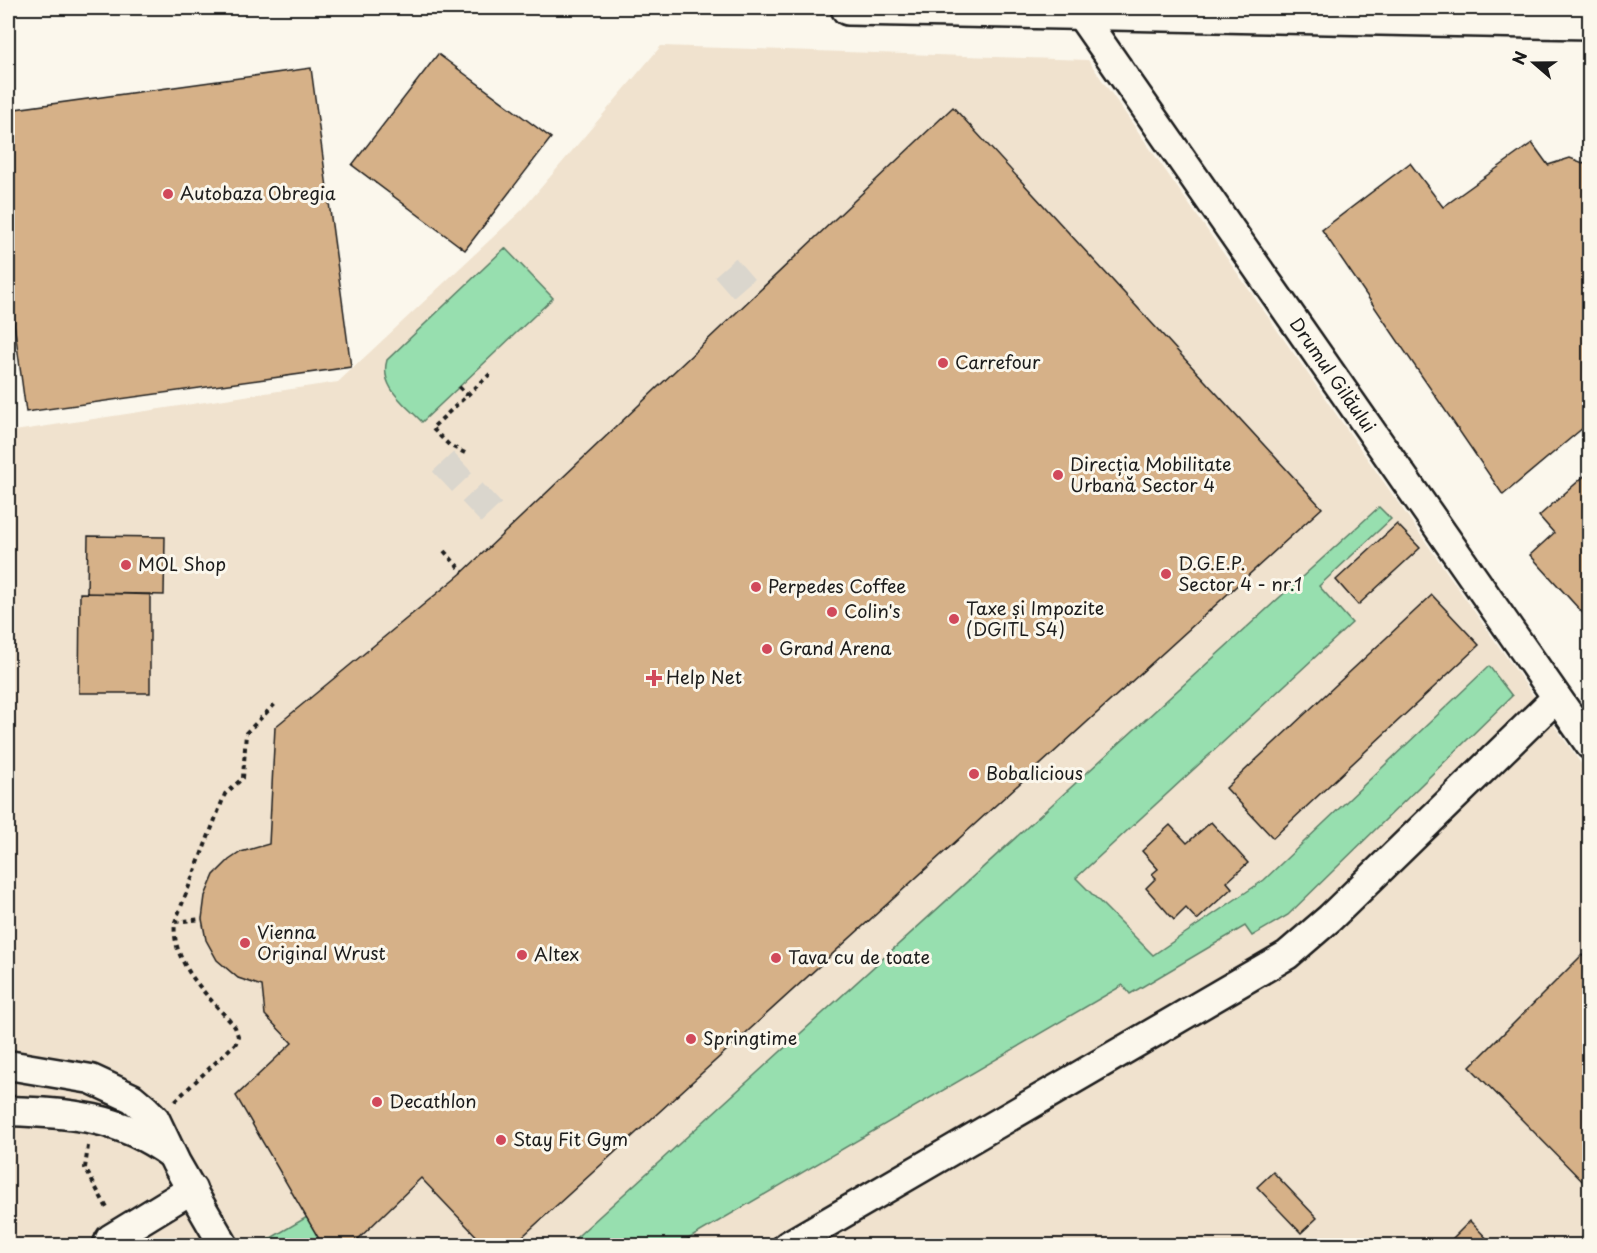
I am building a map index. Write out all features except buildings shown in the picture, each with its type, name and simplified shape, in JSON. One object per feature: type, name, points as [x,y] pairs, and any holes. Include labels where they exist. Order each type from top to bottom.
[{"type":"main road","points":[[848,8],[1078,10],[1590,22]]},
{"type":"street","name":"Drumul Gilăului","points":[[1078,10],[1590,745]]},
{"type":"street","points":[[787,1245],[1287,955],[1330,918],[1557,698]]},
{"type":"street","points":[[8,1065],[80,1076],[103,1083],[132,1098],[155,1119],[172,1156],[224,1245]]},
{"type":"street","points":[[8,1110],[92,1119],[135,1131],[172,1156]]},
{"type":"street","points":[[114,1239],[192,1189]]},
{"type":"path","points":[[465,453],[449,446],[432,428],[490,374]]},
{"type":"path","points":[[459,387],[467,395]]},
{"type":"path","points":[[444,551],[463,572]]},
{"type":"path","points":[[155,1119],[236,1043],[238,1036],[235,1027],[183,961],[173,934],[175,922],[225,794],[243,778],[246,733],[277,702]]},
{"type":"path","points":[[175,922],[202,919]]},
{"type":"path","points":[[92,1119],[85,1168],[114,1239]]},
{"type":"shaded area","points":[[661,46],[1088,60],[1589,775],[1589,1245],[8,1246],[8,432],[338,382],[522,210]]},
{"type":"green space","points":[[505,248],[553,298],[422,422],[401,402],[390,387],[386,370],[387,360]]},
{"type":"green space","points":[[1379,507],[1391,519],[1319,586],[1352,623],[1076,878],[1153,955],[1264,880],[1489,666],[1512,696],[1288,915],[1252,936],[1245,926],[1130,994],[1123,985],[678,1245],[568,1245]]},
{"type":"green space","points":[[307,1217],[323,1245],[259,1246],[259,1245]]},
{"type":"tunnel","points":[[725,267],[745,290]]},
{"type":"tunnel","points":[[443,462],[495,517]]},
{"type":"place","name":"Autobaza Obregia","points":[[168,194]]},
{"type":"place","name":"Carrefour","points":[[943,363]]},
{"type":"place","name":"Direcția Mobilitate Urbană Sector 4","points":[[1058,475]]},
{"type":"place","name":"MOL Shop","points":[[126,565]]},
{"type":"place","name":"D.G.E.P. Sector 4 - nr.1","points":[[1166,574]]},
{"type":"place","name":"Perpedes Coffee","points":[[756,587]]},
{"type":"place","name":"Colin's","points":[[832,612]]},
{"type":"place","name":"Taxe și Impozite (DGITL S4)","points":[[954,619]]},
{"type":"place","name":"Grand Arena","points":[[767,649]]},
{"type":"place","name":"Help Net","points":[[654,678]]},
{"type":"place","name":"Bobalicious","points":[[974,774]]},
{"type":"place","name":"Vienna Original Wrust","points":[[245,943]]},
{"type":"place","name":"Altex","points":[[522,955]]},
{"type":"place","name":"Tava cu de toate","points":[[776,958]]},
{"type":"place","name":"Springtime","points":[[691,1039]]},
{"type":"place","name":"Decathlon","points":[[377,1102]]},
{"type":"place","name":"Stay Fit Gym","points":[[501,1140]]}]
